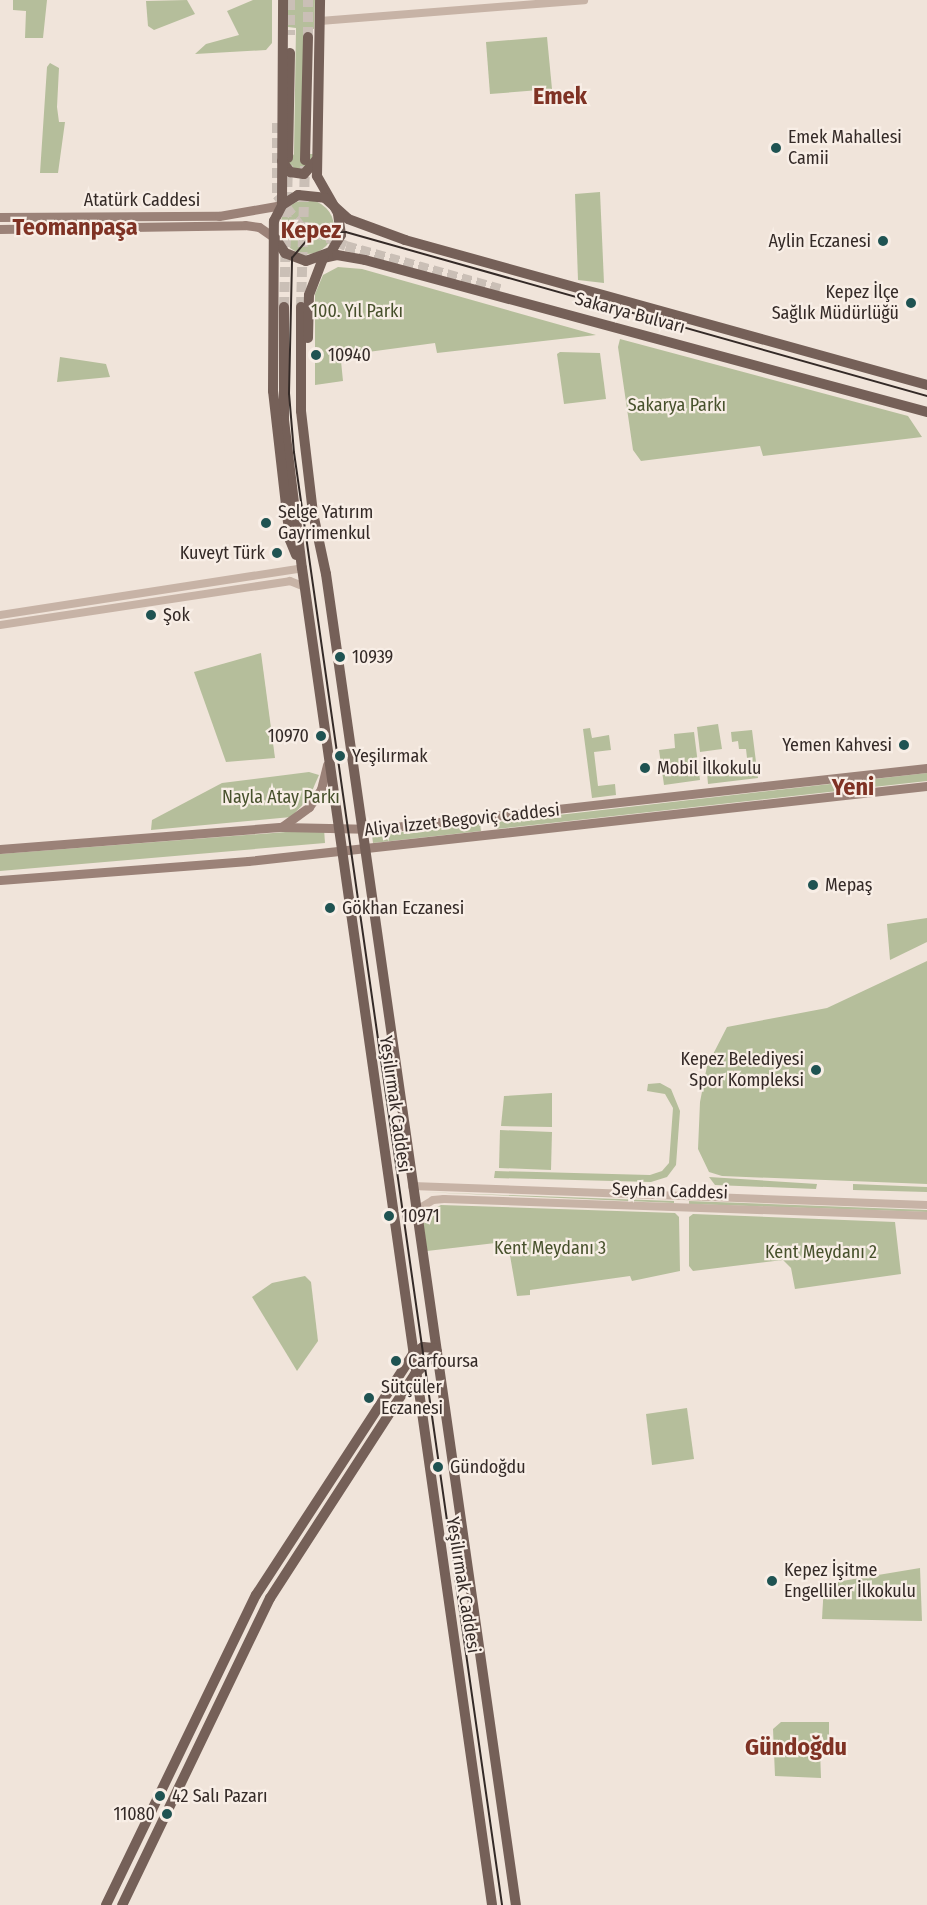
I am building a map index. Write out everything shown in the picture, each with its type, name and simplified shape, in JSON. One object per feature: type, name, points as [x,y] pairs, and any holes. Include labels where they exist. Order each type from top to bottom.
[{"type":"main road","points":[[284,0],[280,146],[282,206],[274,221],[276,239],[274,424],[290,540],[302,568]]},
{"type":"main road","points":[[320,0],[317,156],[320,186],[333,205],[342,231],[337,244],[323,258],[309,295],[307,388],[326,574]]},
{"type":"main road","points":[[288,158],[290,35]]},
{"type":"main road","points":[[305,160],[308,37]]},
{"type":"main road","points":[[280,146],[283,164],[290,172],[309,171],[317,156]]},
{"type":"main road","points":[[282,206],[308,194],[333,205]]},
{"type":"main road","name":"Sakarya Bulvarı","points":[[333,205],[348,219],[405,240],[927,385]]},
{"type":"main road","name":"Atatürk Caddesi","points":[[0,217],[219,216],[282,206]]},
{"type":"main road","name":"Atatürk Caddesi","points":[[0,229],[245,225],[259,227],[276,239]]},
{"type":"main road","points":[[276,239],[285,253],[297,260],[323,258]]},
{"type":"main road","name":"Sakarya Bulvarı","points":[[323,258],[348,256],[654,335],[925,413]]},
{"type":"main road","points":[[500,289],[627,323],[654,335]]},
{"type":"main road","name":"Yeşilırmak Caddesi","points":[[284,307],[284,420],[327,765],[492,1905]]},
{"type":"main road","points":[[301,307],[303,438],[326,574]]},
{"type":"main road","name":"Yeşilırmak Caddesi","points":[[326,574],[415,1211],[516,1905]]},
{"type":"main road","points":[[282,827],[309,807],[321,789],[327,765]]},
{"type":"main road","name":"Aliya İzzet Begoviç Caddesi","points":[[0,849],[282,827],[337,825],[362,828],[927,768]]},
{"type":"main road","name":"Aliya İzzet Begoviç Caddesi","points":[[0,880],[365,848],[927,786]]},
{"type":"main road","points":[[106,1905],[256,1595],[413,1354],[423,1347],[430,1346],[437,1352],[416,1374],[263,1611],[122,1905]]},
{"type":"street","points":[[320,21],[584,0]]},
{"type":"street","points":[[0,615],[302,568]]},
{"type":"street","points":[[0,625],[290,581],[305,587]]},
{"type":"street","name":"Seyhan Caddesi","points":[[412,1186],[927,1205]]},
{"type":"street","name":"Seyhan Caddesi","points":[[415,1211],[433,1200],[444,1199],[927,1216]]},
{"type":"green space","points":[[13,0],[47,0],[43,38],[25,38],[26,11],[13,10]]},
{"type":"green space","points":[[187,0],[195,14],[154,30],[148,26],[146,1]]},
{"type":"green space","points":[[253,0],[272,0],[272,43],[266,50],[195,54],[206,44],[239,35],[227,11]]},
{"type":"green space","points":[[288,0],[315,0],[314,29],[307,28],[304,154],[313,154],[309,167],[299,171],[287,165],[294,154],[296,28],[288,27]]},
{"type":"green space","points":[[547,37],[552,89],[490,94],[486,42]]},
{"type":"green space","points":[[50,63],[59,68],[57,107],[59,122],[65,122],[58,173],[40,173],[47,67]]},
{"type":"green space","points":[[600,192],[604,283],[578,280],[575,194]]},
{"type":"green space","points":[[302,200],[312,200],[322,204],[330,212],[334,227],[330,242],[322,250],[312,254],[302,254],[292,250],[284,242],[280,232],[280,222],[284,212],[292,204]]},
{"type":"green space","name":"100. Yıl Parkı","points":[[338,267],[362,269],[596,335],[437,353],[435,343],[353,354],[341,361],[343,381],[315,385],[315,294],[323,275]]},
{"type":"green space","name":"Sakarya Parkı","points":[[620,339],[908,416],[922,437],[763,456],[760,446],[641,461],[633,450],[618,347]]},
{"type":"green space","points":[[560,352],[600,353],[606,399],[564,404],[557,354]]},
{"type":"green space","points":[[60,357],[106,364],[110,377],[57,382]]},
{"type":"green space","points":[[261,653],[275,758],[226,762],[194,672]]},
{"type":"green space","points":[[718,724],[722,749],[700,752],[697,727]]},
{"type":"green space","points":[[590,728],[592,738],[609,735],[611,750],[594,752],[598,786],[615,784],[616,795],[592,798],[583,729]]},
{"type":"green space","points":[[752,730],[758,778],[708,784],[707,773],[748,767],[746,749],[739,749],[738,741],[732,742],[731,732]]},
{"type":"green space","points":[[694,732],[700,780],[664,785],[659,750],[675,748],[674,734]]},
{"type":"green space","name":"Nayla Atay Parkı","points":[[309,772],[319,775],[309,798],[291,817],[151,830],[152,820],[222,783]]},
{"type":"green space","points":[[927,773],[927,781],[497,829],[496,822]]},
{"type":"green space","points":[[480,824],[481,831],[373,843],[372,835]]},
{"type":"green space","points":[[324,829],[325,843],[0,871],[0,854]]},
{"type":"green space","points":[[927,918],[927,942],[890,960],[887,924]]},
{"type":"green space","name":"Kepez Belediyesi Spor Kompleksi","points":[[927,961],[927,1184],[722,1176],[709,1172],[698,1149],[700,1102],[707,1066],[727,1027],[827,1008]]},
{"type":"green space","points":[[660,1083],[671,1089],[680,1111],[676,1165],[667,1177],[651,1182],[494,1178],[495,1171],[650,1175],[662,1171],[669,1163],[673,1108],[665,1094],[647,1091],[648,1084]]},
{"type":"green space","points":[[552,1093],[552,1127],[501,1126],[504,1096]]},
{"type":"green space","points":[[500,1130],[552,1132],[551,1170],[499,1168]]},
{"type":"green space","points":[[709,1177],[817,1184],[816,1189],[715,1185]]},
{"type":"green space","points":[[853,1184],[927,1187],[927,1192],[853,1190]]},
{"type":"green space","points":[[422,1192],[674,1201],[674,1203]]},
{"type":"green space","points":[[689,1201],[927,1210],[927,1212],[689,1204]]},
{"type":"green space","name":"Kent Meydanı 3","points":[[441,1205],[675,1213],[679,1217],[680,1271],[632,1281],[630,1276],[530,1290],[530,1295],[517,1296],[508,1244],[504,1242],[427,1251],[423,1223],[429,1211]]},
{"type":"green space","name":"Kent Meydanı 2","points":[[693,1214],[895,1222],[901,1274],[795,1289],[791,1268],[783,1260],[693,1271],[689,1266],[689,1217]]},
{"type":"green space","points":[[305,1276],[311,1282],[318,1341],[297,1371],[252,1297],[272,1283]]},
{"type":"green space","points":[[687,1408],[694,1459],[652,1465],[646,1414]]},
{"type":"green space","points":[[920,1568],[922,1621],[822,1619],[824,1584]]},
{"type":"green space","points":[[781,1722],[829,1722],[829,1749],[820,1750],[821,1778],[775,1776],[773,1729]]},
{"type":"tunnel","points":[[290,0],[290,35]]},
{"type":"tunnel","points":[[308,0],[308,37]]},
{"type":"tunnel","points":[[277,123],[277,195],[300,226],[346,246],[500,289]]},
{"type":"tunnel","points":[[284,307],[288,165]]},
{"type":"tunnel","points":[[301,307],[305,166]]},
{"type":"tram line","points":[[502,1905],[294,453],[289,394],[292,258],[311,235],[346,232],[927,396]]},
{"type":"place","name":"Emek Mahallesi Camii","points":[[776,148]]},
{"type":"place","name":"Aylin Eczanesi","points":[[883,241]]},
{"type":"place","name":"Kepez İlçe Sağlık Müdürlüğü","points":[[911,303]]},
{"type":"place","name":"10940","points":[[316,355]]},
{"type":"place","name":"Selge Yatırım Gayrimenkul","points":[[266,523]]},
{"type":"place","name":"Kuveyt Türk","points":[[277,553]]},
{"type":"place","name":"Şok","points":[[151,615]]},
{"type":"place","name":"10939","points":[[340,657]]},
{"type":"place","name":"10970","points":[[321,736]]},
{"type":"place","name":"Yemen Kahvesi","points":[[904,745]]},
{"type":"place","name":"Yeşilırmak","points":[[340,756]]},
{"type":"place","name":"Mobil İlkokulu","points":[[645,768]]},
{"type":"place","name":"Mepaş","points":[[813,885]]},
{"type":"place","name":"Gökhan Eczanesi","points":[[330,908]]},
{"type":"place","name":"Kepez Belediyesi Spor Kompleksi","points":[[816,1070]]},
{"type":"place","name":"10971","points":[[389,1216]]},
{"type":"place","name":"Carfoursa","points":[[396,1361]]},
{"type":"place","name":"Sütçüler Eczanesi","points":[[369,1398]]},
{"type":"place","name":"Gündoğdu","points":[[438,1467]]},
{"type":"place","name":"Kepez İşitme Engelliler İlkokulu","points":[[772,1581]]},
{"type":"place","name":"42 Salı Pazarı","points":[[160,1796]]},
{"type":"place","name":"11080","points":[[167,1814]]},
{"type":"district","name":"Emek","points":[[560,97]]},
{"type":"district","name":"Teomanpaşa","points":[[75,228]]},
{"type":"district","name":"Kepez","points":[[311,231]]},
{"type":"district","name":"Yeni","points":[[853,788]]},
{"type":"district","name":"Gündoğdu","points":[[796,1748]]}]
